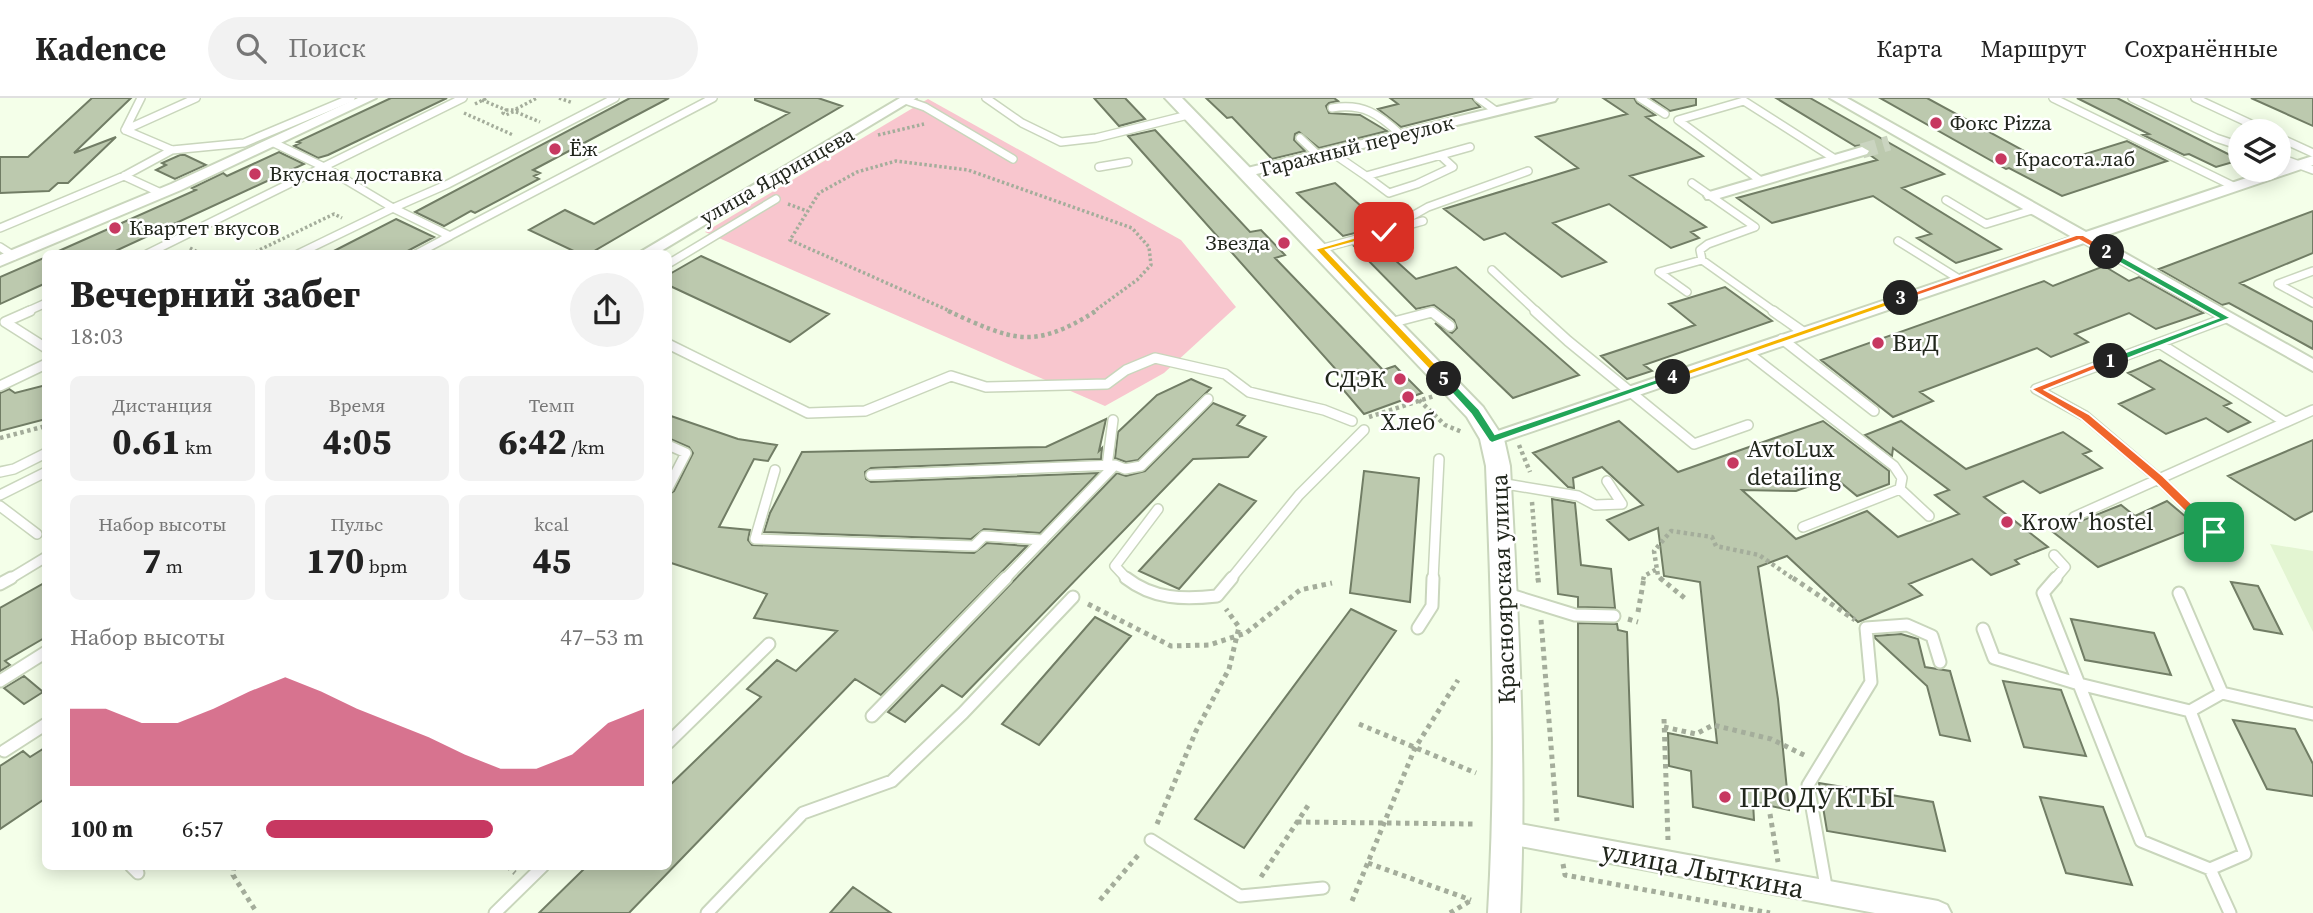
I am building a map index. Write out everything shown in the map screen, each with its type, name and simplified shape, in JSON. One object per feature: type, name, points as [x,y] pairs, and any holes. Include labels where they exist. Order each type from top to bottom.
[{"type":"street","points":[[5,255],[161,193],[369,98]]},
{"type":"street","name":"Гаражный переулок","points":[[1244,173],[1550,98]]},
{"type":"street","points":[[1836,98],[2313,366]]},
{"type":"street","name":"улица Ядринцева","points":[[652,250],[904,99]]},
{"type":"street","name":"Красноярская улица","points":[[1180,106],[1475,412],[1492,439],[1499,483],[1503,593],[1509,833],[1504,913]]},
{"type":"street","points":[[1889,143],[1907,138]]},
{"type":"street","points":[[1711,196],[1862,150]]},
{"type":"street","points":[[1492,439],[2080,237],[2233,186],[2308,165]]},
{"type":"street","name":"улица Лыткина","points":[[1509,833],[1938,913]]},
{"type":"lane","points":[[125,130],[141,98]]},
{"type":"lane","points":[[125,130],[196,98]]},
{"type":"lane","points":[[0,228],[124,176],[172,150],[244,143],[351,98]]},
{"type":"lane","points":[[155,250],[463,98]]},
{"type":"lane","points":[[306,250],[448,184],[615,98]]},
{"type":"lane","points":[[423,250],[713,98]]},
{"type":"lane","points":[[985,98],[1001,111],[1061,142],[1107,137],[1180,106]]},
{"type":"lane","points":[[1478,98],[1496,111]]},
{"type":"lane","points":[[1640,98],[1665,114]]},
{"type":"lane","points":[[2053,98],[2233,186]]},
{"type":"lane","points":[[2132,98],[2228,142]]},
{"type":"lane","points":[[2195,98],[2240,119]]},
{"type":"lane","points":[[904,99],[925,107],[1013,159]]},
{"type":"lane","points":[[1761,181],[1678,120],[1746,99],[1835,159]]},
{"type":"lane","points":[[1332,108],[1361,105],[1377,113],[1401,135]]},
{"type":"lane","points":[[125,130],[172,150]]},
{"type":"lane","points":[[1300,138],[1389,192],[1417,184],[1453,167],[1441,156]]},
{"type":"lane","points":[[274,143],[326,168],[393,208],[450,236],[442,240]]},
{"type":"lane","points":[[2291,143],[2313,153]]},
{"type":"lane","points":[[1366,176],[1470,147]]},
{"type":"lane","points":[[2291,160],[2308,165]]},
{"type":"lane","points":[[1100,167],[1128,162]]},
{"type":"lane","points":[[1384,232],[1428,207],[1528,172]]},
{"type":"lane","points":[[124,176],[161,193]]},
{"type":"lane","points":[[1692,183],[1755,227],[1708,244],[1700,250],[1702,260],[1803,332]]},
{"type":"lane","points":[[672,262],[776,199]]},
{"type":"lane","points":[[1946,200],[1986,224],[2032,210]]},
{"type":"lane","points":[[1320,249],[1423,221]]},
{"type":"lane","points":[[1898,241],[1959,279]]},
{"type":"lane","points":[[1687,292],[1659,272],[1702,260]]},
{"type":"lane","points":[[1492,271],[1568,341],[1694,444],[1748,425]]},
{"type":"lane","points":[[2313,271],[2278,284],[2313,303]]},
{"type":"lane","points":[[42,305],[5,322],[42,345]]},
{"type":"lane","points":[[1390,323],[1432,312],[1450,326]]},
{"type":"lane","points":[[2219,538],[2159,479],[2085,416],[2036,389],[2226,318]]},
{"type":"lane","points":[[1782,339],[1874,411]]},
{"type":"lane","points":[[2159,343],[2285,422]]},
{"type":"lane","points":[[672,346],[808,413],[865,411],[951,376],[986,387],[1107,384],[1126,370],[1154,358],[1225,374],[1249,392],[1324,410],[1350,420]]},
{"type":"lane","points":[[1747,352],[1894,466],[1902,478],[1900,489]]},
{"type":"lane","points":[[0,386],[42,366]]},
{"type":"lane","points":[[871,475],[1141,466],[1208,399]]},
{"type":"lane","points":[[2074,517],[2313,410]]},
{"type":"lane","points":[[872,716],[1111,466],[1109,435],[1113,420]]},
{"type":"lane","points":[[1158,509],[1115,566],[1128,583],[1175,601],[1217,596],[1299,495],[1364,430]]},
{"type":"lane","points":[[672,447],[686,453],[672,480]]},
{"type":"lane","points":[[0,472],[14,470],[42,455]]},
{"type":"lane","points":[[1418,628],[1432,606],[1439,459]]},
{"type":"lane","points":[[775,470],[755,539],[974,546],[984,536],[1042,540]]},
{"type":"lane","points":[[0,495],[42,474]]},
{"type":"lane","points":[[1499,483],[1578,496],[1595,505],[1622,503],[1607,481]]},
{"type":"lane","points":[[1900,489],[1929,516]]},
{"type":"lane","points":[[1803,527],[1900,489]]},
{"type":"lane","points":[[0,506],[37,534]]},
{"type":"lane","points":[[2054,555],[2065,567],[2043,593],[2141,841],[2210,869],[2230,913]]},
{"type":"lane","points":[[0,583],[42,559]]},
{"type":"lane","points":[[1503,593],[1575,615],[1614,616]]},
{"type":"lane","points":[[2179,593],[2222,692]]},
{"type":"lane","points":[[707,913],[803,813],[892,781],[963,713],[1073,597]]},
{"type":"lane","points":[[1827,892],[1808,785],[1871,682],[1866,628],[1907,625],[1932,636],[1940,662]]},
{"type":"lane","points":[[1983,629],[1994,658],[2079,684],[2190,711],[2222,692],[2313,714]]},
{"type":"lane","points":[[672,739],[769,644]]},
{"type":"lane","points":[[0,681],[42,655]]},
{"type":"lane","points":[[2190,711],[2245,854],[2210,869]]},
{"type":"lane","points":[[5,752],[42,727]]},
{"type":"lane","points":[[1151,840],[1240,895],[1323,888]]},
{"type":"lane","points":[[495,913],[539,870]]},
{"type":"path","points":[[477,98],[506,110],[503,114],[508,115],[537,98]]},
{"type":"path","points":[[447,106],[530,142]]},
{"type":"path","points":[[873,136],[946,119]]},
{"type":"path","points":[[896,161],[968,170],[1132,228],[1149,247],[1151,265],[1138,280],[1111,301],[1070,327],[1048,337],[1005,336],[790,240],[807,211],[819,193],[857,172],[896,161]]},
{"type":"path","points":[[776,199],[807,211]]},
{"type":"path","points":[[259,250],[334,214],[356,225]]},
{"type":"path","points":[[1350,420],[1365,418],[1443,393]]},
{"type":"path","points":[[1419,400],[1444,425],[1467,435]]},
{"type":"path","points":[[0,438],[42,427]]},
{"type":"path","points":[[1686,600],[1657,576],[1654,551],[1671,531],[1712,537],[1716,546],[1759,555],[1866,628]]},
{"type":"path","points":[[1638,612],[1644,576],[1657,569]]},
{"type":"path","points":[[1073,597],[1171,646],[1209,645],[1246,633],[1300,590],[1332,583]]},
{"type":"path","points":[[1100,900],[1151,840],[1196,731],[1229,669],[1238,627],[1217,596]]},
{"type":"path","points":[[1352,901],[1415,748],[1458,680]]},
{"type":"path","points":[[1664,719],[1669,848]]},
{"type":"path","points":[[1359,724],[1476,773]]},
{"type":"path","points":[[1664,727],[1696,734],[1713,725],[1771,739],[1821,763]]},
{"type":"path","points":[[1249,895],[1309,804]]},
{"type":"path","points":[[1770,814],[1779,867]]},
{"type":"path","points":[[1297,822],[1474,824]]},
{"type":"path","points":[[1368,863],[1471,900],[1450,913]]},
{"type":"path","points":[[234,870],[233,875],[257,913]]},
{"type":"shaded area","points":[[928,99],[1181,240],[1236,307],[1164,373],[1105,406],[705,232]]},
{"type":"shaded area","points":[[2270,544],[2313,551],[2313,632]]},
{"type":"building","points":[[92,98],[131,98],[74,153],[116,137],[68,183],[58,183],[49,191],[0,193],[0,157],[28,157]]},
{"type":"building","points":[[391,98],[447,98],[328,155],[318,158],[294,146],[300,143],[297,142]]},
{"type":"building","points":[[630,98],[669,98],[533,170],[540,173],[534,176],[539,179],[475,213],[471,211],[444,226],[415,212]]},
{"type":"building","points":[[818,98],[842,106],[596,250],[572,250],[529,230],[565,210],[594,224],[789,113],[755,100]]},
{"type":"building","points":[[1094,98],[1125,98],[1145,119],[1119,126]]},
{"type":"building","points":[[1206,98],[1334,98],[1338,101],[1326,106],[1329,113],[1360,115],[1387,131],[1319,148],[1299,132],[1295,134],[1294,140],[1305,151],[1272,159],[1232,117],[1227,118]]},
{"type":"building","points":[[1390,98],[1472,98],[1480,107],[1401,127],[1378,109],[1398,104]]},
{"type":"building","points":[[1603,98],[1634,98],[1655,115],[1646,117],[1703,156],[1630,176],[1706,227],[1691,232],[1699,238],[1671,248],[1609,204],[1553,223],[1606,262],[1562,277],[1505,233],[1484,240],[1444,209],[1578,168],[1536,137],[1627,114]]},
{"type":"building","points":[[1651,98],[1696,98],[1696,105],[1670,111]]},
{"type":"building","points":[[1776,98],[1810,98],[1944,174],[1902,188],[2001,249],[1956,263],[1917,238],[1931,234],[1873,196],[1772,223],[1737,198],[1877,160],[1870,155],[1870,149],[1863,145],[1855,146]]},
{"type":"building","points":[[1880,98],[1927,98],[2050,165],[2127,141],[2167,161],[2062,196],[2009,168],[2006,169]]},
{"type":"building","points":[[2077,98],[2117,98],[2228,154],[2228,164],[2216,167],[2143,135],[2149,134]]},
{"type":"building","points":[[2251,98],[2313,98],[2313,126]]},
{"type":"building","points":[[1155,130],[1250,232],[1261,230],[1285,255],[1275,258],[1383,370],[1395,366],[1422,393],[1364,414],[1340,386],[1348,383],[1128,136]]},
{"type":"building","points":[[279,152],[304,164],[118,250],[61,250],[196,190],[192,188],[223,173],[227,176]]},
{"type":"building","points":[[180,155],[206,165],[175,179],[156,170],[166,165],[162,163]]},
{"type":"building","points":[[1335,183],[1379,222],[1359,227],[1363,231],[1343,236],[1297,193]]},
{"type":"building","points":[[2313,211],[2313,253],[2240,283],[2313,322],[2313,349],[2229,303],[2222,305],[2159,269]]},
{"type":"building","points":[[396,219],[434,237],[410,250],[336,250]]},
{"type":"building","points":[[1374,241],[1416,279],[1456,267],[1579,375],[1513,398],[1435,323],[1452,333],[1457,328],[1454,320],[1434,305],[1416,309],[1354,246]]},
{"type":"building","points":[[701,256],[829,314],[790,342],[672,287],[672,273]]},
{"type":"building","points":[[42,259],[42,285],[0,304],[0,277]]},
{"type":"building","points":[[2104,266],[2129,281],[2139,277],[2203,313],[2156,329],[2129,313],[2075,334],[2088,342],[2051,357],[2037,348],[1920,392],[1933,401],[1893,417],[1821,360],[2044,281],[2053,286]]},
{"type":"building","points":[[1725,287],[1772,321],[1644,365],[1652,371],[1627,379],[1601,356],[1695,325],[1669,304]]},
{"type":"building","points":[[2160,360],[2231,403],[2224,406],[2250,422],[2228,432],[2206,418],[2166,434],[2119,404],[2154,389],[2128,373]]},
{"type":"building","points":[[1191,379],[1211,388],[1138,460],[1126,462],[1115,458],[1118,432],[1157,395]]},
{"type":"building","points":[[42,386],[42,420],[0,431],[0,393],[9,389],[15,393]]},
{"type":"building","points":[[1213,403],[1245,416],[1237,425],[1266,437],[1248,457],[1193,459],[962,697],[942,685],[905,722],[888,712],[1117,473],[1126,476],[1145,471]]},
{"type":"building","points":[[672,416],[738,439],[777,445],[768,461],[754,459],[719,527],[750,530],[748,540],[752,545],[974,553],[987,543],[1027,546],[881,695],[855,679],[672,868],[672,783],[761,697],[747,689],[777,660],[796,671],[837,631],[754,618],[767,594],[672,563],[672,492],[693,453],[689,447],[672,440]]},
{"type":"building","points":[[1106,419],[1099,451],[1102,448],[1101,459],[871,468],[865,472],[866,479],[871,482],[1098,473],[1040,533],[984,529],[971,539],[764,532],[770,513],[802,452],[1046,447]]},
{"type":"building","points":[[1619,421],[1678,472],[1823,421],[1889,471],[1889,484],[1857,496],[1834,477],[1796,491],[1742,490],[1796,539],[1867,511],[1898,537],[1959,514],[1935,495],[1949,490],[1893,448],[1892,456],[1865,435],[1901,421],[1966,469],[2063,432],[2091,451],[2083,454],[2102,468],[2040,493],[2023,481],[1984,497],[2048,547],[2015,560],[2019,564],[1991,575],[1972,559],[1909,584],[1922,595],[1858,622],[1787,556],[1758,567],[1778,699],[1789,810],[1753,802],[1754,820],[1693,807],[1691,771],[1669,766],[1668,733],[1717,743],[1700,582],[1664,576],[1658,528],[1629,540],[1607,520],[1643,505],[1602,467],[1573,478],[1574,488],[1568,487],[1533,453]]},
{"type":"building","points":[[2313,440],[2313,511],[2295,520],[2228,476]]},
{"type":"building","points":[[1364,471],[1419,478],[1410,602],[1350,593]]},
{"type":"building","points":[[1219,484],[1256,501],[1179,589],[1139,571]]},
{"type":"building","points":[[1552,499],[1575,503],[1581,565],[1611,569],[1615,608],[1578,607],[1578,597],[1558,594]]},
{"type":"building","points":[[2167,501],[2198,527],[2098,567],[2053,532],[2121,505],[2135,516]]},
{"type":"building","points":[[2231,582],[2258,586],[2282,634],[2254,629]]},
{"type":"building","points":[[42,584],[42,639],[5,661],[10,665],[0,671],[0,608]]},
{"type":"building","points":[[1351,609],[1396,631],[1244,848],[1195,819]]},
{"type":"building","points":[[1095,617],[1131,636],[1039,745],[1002,724]]},
{"type":"building","points":[[2071,619],[2154,633],[2171,675],[2085,660]]},
{"type":"building","points":[[1578,623],[1617,624],[1618,630],[1627,632],[1633,807],[1578,796]]},
{"type":"building","points":[[1901,634],[1918,639],[1925,667],[1950,671],[1970,741],[1940,735],[1927,686],[1875,638]]},
{"type":"building","points":[[24,676],[42,693],[24,704],[4,688]]},
{"type":"building","points":[[2003,681],[2061,690],[2086,756],[2024,747]]},
{"type":"building","points":[[2233,720],[2295,729],[2313,764],[2313,796],[2267,789]]},
{"type":"building","points":[[42,750],[42,801],[0,829],[0,766],[23,751],[30,757]]},
{"type":"building","points":[[1819,783],[1933,802],[1945,851],[1827,831]]},
{"type":"building","points":[[2040,797],[2103,807],[2132,885],[2066,873]]},
{"type":"building","points":[[583,870],[671,870],[629,913],[539,913]]},
{"type":"building","points":[[853,887],[891,913],[830,913]]},
{"type":"tunnel","points":[[1862,151],[1889,143]]},
{"type":"place","name":"Фокс Pizza","points":[[1936,123]]},
{"type":"place","name":"Ёж","points":[[555,149]]},
{"type":"place","name":"Красота.лаб","points":[[2001,159]]},
{"type":"place","name":"Вкусная доставка","points":[[255,174]]},
{"type":"place","name":"Квартет вкусов","points":[[115,228]]},
{"type":"place","name":"Звезда","points":[[1284,243]]},
{"type":"place","name":"ВиД","points":[[1878,343]]},
{"type":"place","name":"СДЭК","points":[[1400,379]]},
{"type":"place","name":"Хлеб","points":[[1408,397]]},
{"type":"place","name":"AvtoLux detailing","points":[[1733,463]]},
{"type":"place","name":"Krow' hostel","points":[[2007,522]]},
{"type":"place","name":"ПРОДУКТЫ","points":[[1725,797]]},
{"type":"route","points":[[1384,232],[1320,249],[1475,412],[1492,439],[2080,237],[2226,318],[2036,389],[2085,416],[2159,479],[2214,532]]}]
